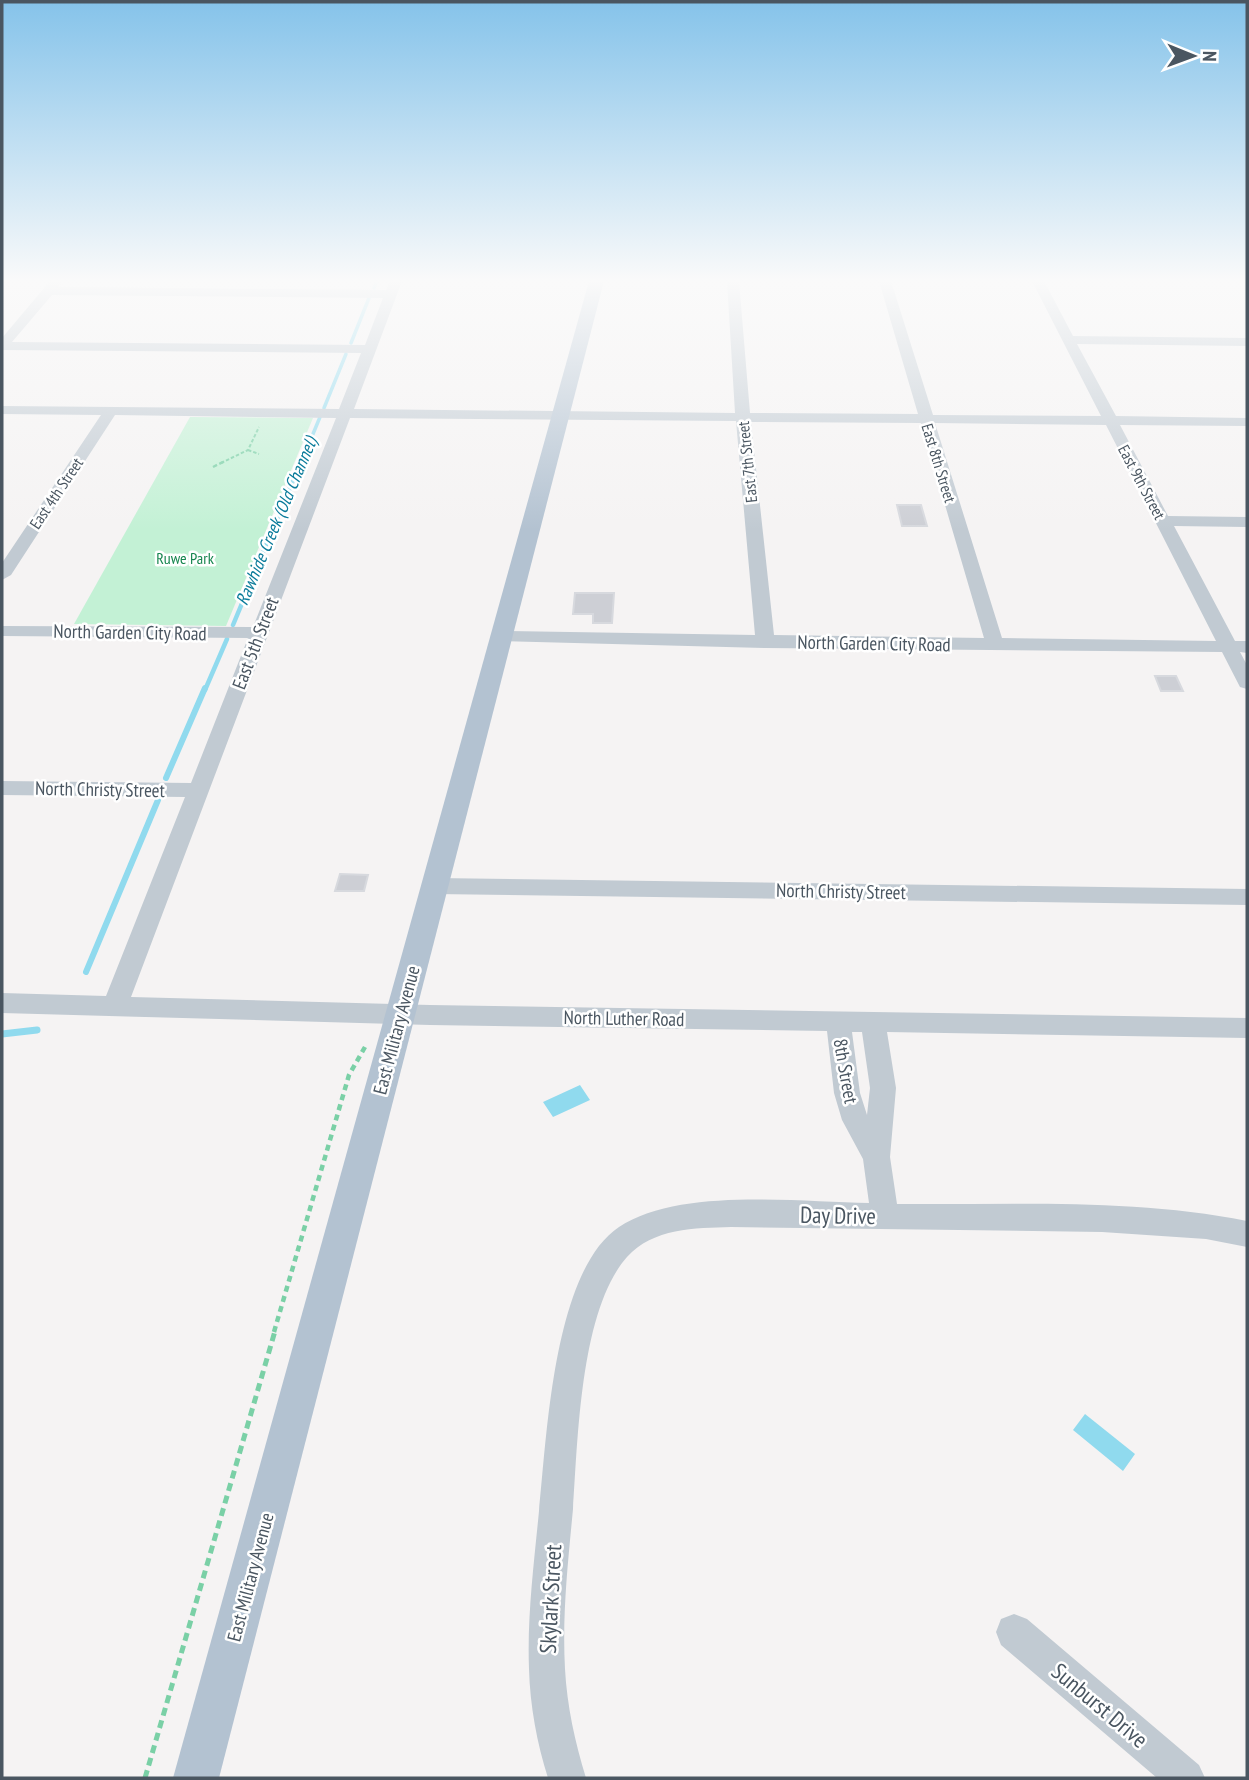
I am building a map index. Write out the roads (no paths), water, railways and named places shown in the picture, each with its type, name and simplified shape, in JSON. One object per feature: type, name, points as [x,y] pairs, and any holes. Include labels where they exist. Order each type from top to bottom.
[{"type":"main road","name":"East Military Avenue","points":[[196,1778],[387,1014],[435,886],[575,364]]},
{"type":"street","name":"East 5th Street","points":[[115,1006],[364,364]]},
{"type":"street","name":"East 7th Street","points":[[739,364],[765,642]]},
{"type":"street","name":"East 8th Street","points":[[910,364],[995,644]]},
{"type":"street","name":"East 9th Street","points":[[1080,364],[1247,683]]},
{"type":"street","points":[[2,410],[1247,422]]},
{"type":"street","name":"East 4th Street","points":[[2,575],[111,411]]},
{"type":"street","points":[[1162,521],[1247,522]]},
{"type":"street","name":"North Garden City Road","points":[[2,631],[259,633]]},
{"type":"street","name":"North Garden City Road","points":[[502,637],[1247,646]]},
{"type":"street","name":"North Christy Street","points":[[2,788],[199,790]]},
{"type":"street","name":"North Christy Street","points":[[435,886],[1247,897]]},
{"type":"street","name":"North Luther Road","points":[[2,1003],[387,1014],[1247,1028]]},
{"type":"street","name":"8th Street","points":[[838,1021],[847,1093],[855,1120],[876,1157]]},
{"type":"street","name":"8th Street","points":[[873,1022],[883,1088],[876,1157],[886,1216]]},
{"type":"street","name":"Day Drive","points":[[564,1418],[580,1327],[588,1296],[602,1266],[617,1246],[657,1223],[692,1215],[1102,1219],[1206,1226],[1247,1234]]},
{"type":"street","name":"Skylark Street","points":[[564,1418],[548,1586],[547,1668],[555,1743],[567,1778]]},
{"type":"street","name":"Sunburst Drive","points":[[1014,1632],[1186,1778]]},
{"type":"water","points":[[580,1085],[590,1100],[553,1117],[543,1102]]},
{"type":"water","points":[[1085,1414],[1135,1454],[1123,1471],[1073,1430]]},
{"type":"waterway","name":"Rawhide Creek (Old Channel)","points":[[324,408],[342,364]]},
{"type":"waterway","name":"Rawhide Creek (Old Channel)","points":[[301,463],[320,417]]},
{"type":"waterway","name":"Rawhide Creek (Old Channel)","points":[[233,625],[301,461]]},
{"type":"waterway","name":"Rawhide Creek (Old Channel)","points":[[205,690],[227,639]]},
{"type":"waterway","name":"Rawhide Creek (Old Channel)","points":[[166,778],[205,688]]},
{"type":"waterway","name":"Rawhide Creek (Old Channel)","points":[[86,972],[158,800]]},
{"type":"waterway","name":"Rawhide Creek (Old Channel)","points":[[2,1034],[37,1030]]},
{"type":"park label","name":"Ruwe Park","points":[[185,558]]}]
